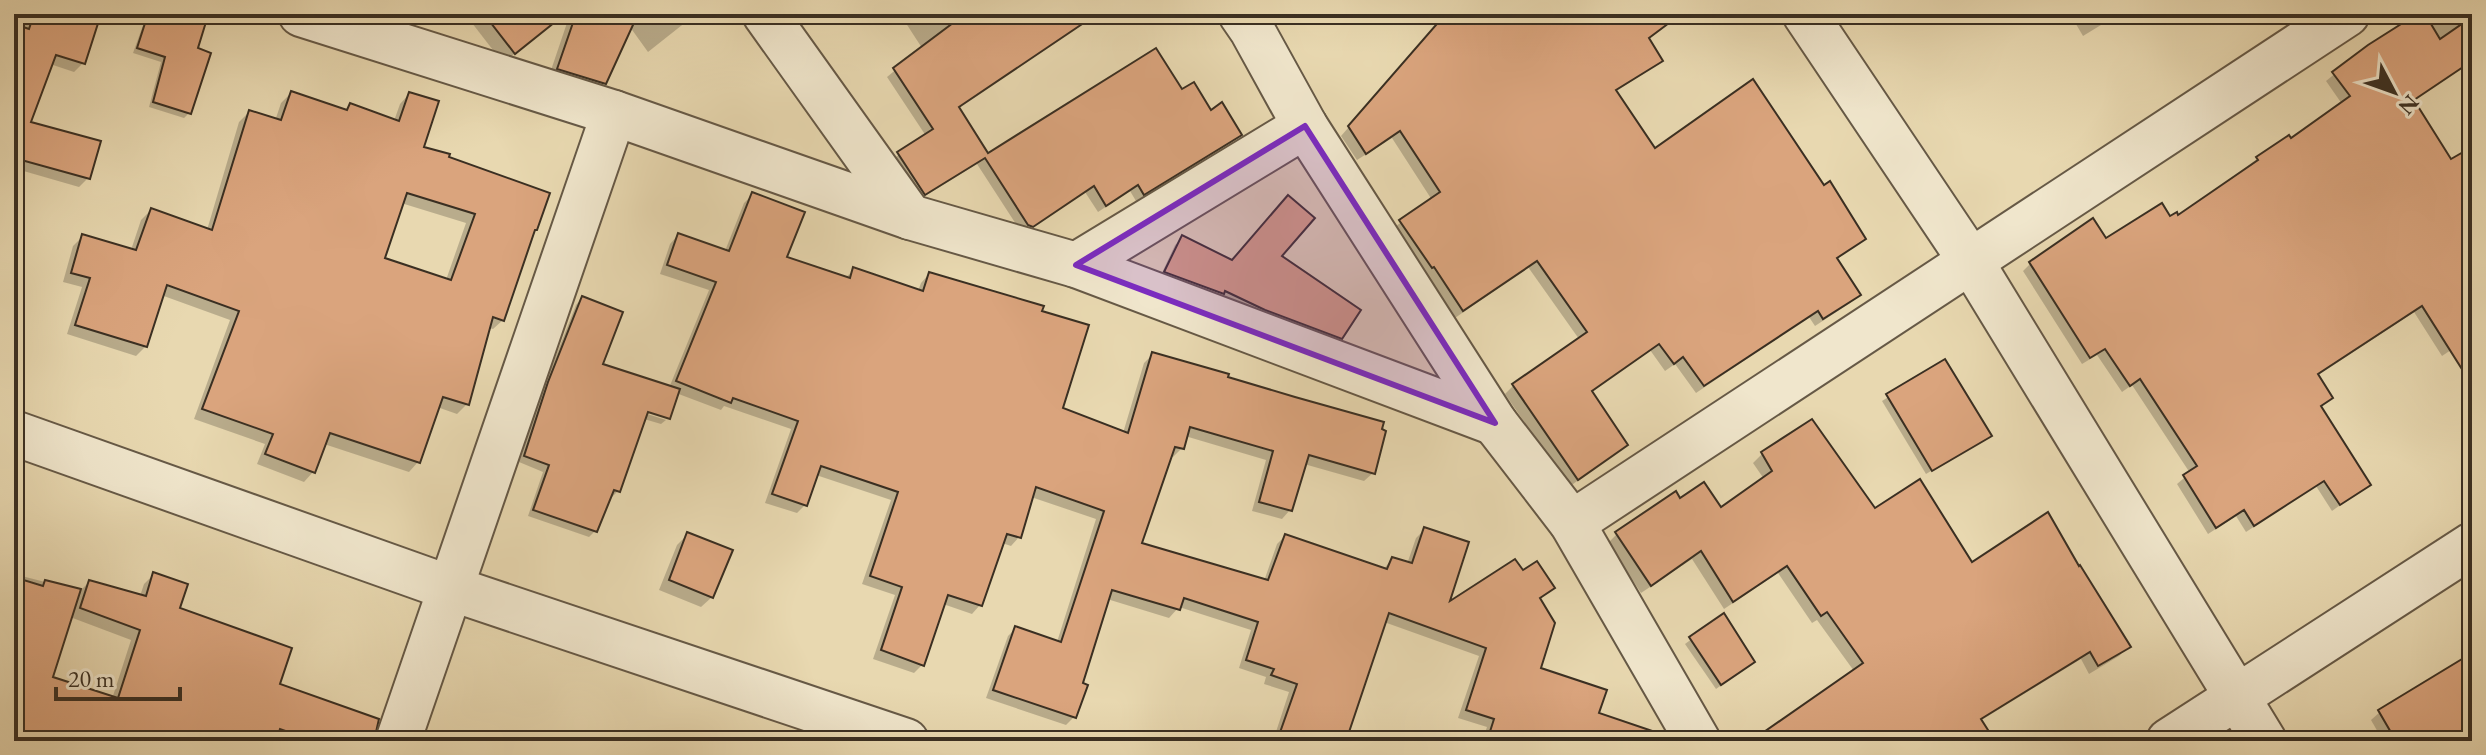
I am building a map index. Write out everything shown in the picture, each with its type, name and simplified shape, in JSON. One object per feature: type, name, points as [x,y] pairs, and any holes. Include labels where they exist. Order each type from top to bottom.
[{"type":"street","points":[[765,14],[910,217]]},
{"type":"street","points":[[1805,14],[1970,260],[2264,741]]},
{"type":"street","points":[[1572,523],[2347,14]]},
{"type":"street","points":[[307,15],[614,113],[910,217],[1076,265],[1495,423]]},
{"type":"street","points":[[1257,19],[1305,126],[1495,423],[1572,523],[1698,741]]},
{"type":"street","points":[[398,741],[614,113]]},
{"type":"street","points":[[1076,265],[1305,126]]},
{"type":"street","points":[[14,433],[450,588],[906,741]]},
{"type":"street","points":[[2169,741],[2472,545]]},
{"type":"highlighted area","points":[[1305,126],[1495,423],[1076,265]]},
{"type":"building","points":[[34,14],[101,14],[85,64],[56,55],[31,122],[101,141],[90,179],[14,158],[14,24],[29,29]]},
{"type":"building","points":[[148,14],[180,14],[206,22],[198,48],[211,53],[191,114],[153,102],[165,57],[137,48]]},
{"type":"building","points":[[484,14],[565,14],[515,54]]},
{"type":"building","points":[[576,14],[638,14],[606,84],[557,69]]},
{"type":"building","points":[[965,14],[1097,14],[959,107],[988,153],[1156,48],[1182,89],[1194,82],[1211,110],[1222,102],[1242,135],[1144,195],[1138,185],[1106,206],[1094,186],[1033,227],[1028,225],[985,158],[925,195],[897,152],[933,129],[893,68]]},
{"type":"building","points":[[1449,14],[1681,14],[1649,38],[1663,61],[1616,90],[1655,148],[1753,79],[1824,185],[1830,181],[1866,239],[1837,258],[1861,295],[1823,319],[1818,311],[1704,386],[1683,357],[1674,364],[1659,344],[1592,391],[1628,445],[1578,480],[1512,384],[1587,332],[1537,261],[1463,311],[1399,220],[1440,192],[1400,131],[1366,154],[1348,126],[1442,18]]},
{"type":"building","points":[[2417,14],[2425,14],[2440,39],[2472,17],[2472,61],[2414,100],[2451,159],[2472,147],[2472,385],[2422,306],[2318,374],[2333,398],[2321,406],[2371,485],[2340,505],[2324,481],[2254,526],[2244,510],[2216,528],[2183,475],[2197,466],[2140,379],[2130,386],[2105,349],[2090,358],[2029,262],[2093,218],[2106,238],[2162,203],[2170,216],[2177,212],[2178,215],[2258,160],[2256,157],[2289,135],[2291,138],[2350,96],[2332,72]]},
{"type":"building","points":[[291,91],[347,110],[350,103],[399,121],[409,92],[439,101],[424,147],[550,193],[504,321],[493,317],[469,405],[443,397],[420,463],[330,433],[315,473],[265,454],[273,434],[202,409],[239,311],[167,285],[147,347],[75,325],[90,278],[71,273],[82,234],[136,250],[151,208],[212,230],[249,110],[281,120]],"holes":[[[407,193],[475,214],[451,280],[385,258]]]},
{"type":"building","points":[[752,192],[805,212],[787,257],[850,278],[853,267],[923,291],[929,272],[1044,306],[1042,311],[1089,325],[1063,408],[1128,433],[1152,352],[1384,422],[1382,429],[1386,431],[1375,474],[1309,455],[1292,511],[1259,502],[1273,451],[1190,427],[1184,449],[1175,447],[1142,543],[1268,580],[1285,534],[1387,569],[1392,557],[1412,563],[1424,527],[1469,542],[1450,601],[1515,559],[1523,570],[1537,561],[1555,588],[1540,598],[1555,623],[1541,668],[1607,690],[1599,713],[1664,735],[1663,741],[1487,741],[1494,719],[1466,710],[1486,648],[1389,613],[1346,741],[1277,741],[1297,684],[1271,675],[1274,669],[1246,660],[1258,622],[1184,598],[1180,610],[1112,590],[1083,683],[1088,685],[1076,718],[993,690],[1015,626],[1061,642],[1104,511],[1036,487],[1021,538],[1007,534],[982,606],[948,595],[924,666],[881,650],[902,587],[870,576],[898,492],[821,466],[807,506],[772,494],[798,421],[733,398],[731,403],[676,381],[716,282],[667,265],[678,233],[729,251]]},
{"type":"building","points":[[1288,195],[1315,218],[1282,256],[1361,310],[1342,339],[1225,291],[1224,294],[1164,272],[1182,235],[1232,260]]},
{"type":"building","points":[[582,296],[623,312],[603,364],[680,389],[670,419],[648,412],[620,492],[614,490],[597,532],[533,510],[549,465],[524,456],[548,382]]},
{"type":"building","points":[[1945,359],[1992,436],[1932,471],[1886,394]]},
{"type":"building","points":[[1812,419],[1875,508],[1920,479],[1972,562],[2048,512],[2131,647],[2098,666],[2090,652],[1981,719],[1995,741],[1751,741],[1863,663],[1827,612],[1821,616],[1787,566],[1733,602],[1701,551],[1651,586],[1615,532],[1676,491],[1680,498],[1704,482],[1721,507],[1772,471],[1761,452]]},
{"type":"building","points":[[687,532],[733,550],[713,598],[669,580]]},
{"type":"building","points":[[153,572],[188,584],[180,608],[292,648],[280,684],[379,719],[374,741],[314,741],[280,729],[276,741],[14,741],[14,577],[43,586],[45,580],[81,589],[53,677],[118,698],[140,630],[80,608],[89,580],[146,596]]},
{"type":"building","points":[[1724,613],[1755,662],[1721,685],[1689,637]]},
{"type":"building","points":[[2472,653],[2472,741],[2396,741],[2378,710]]}]
